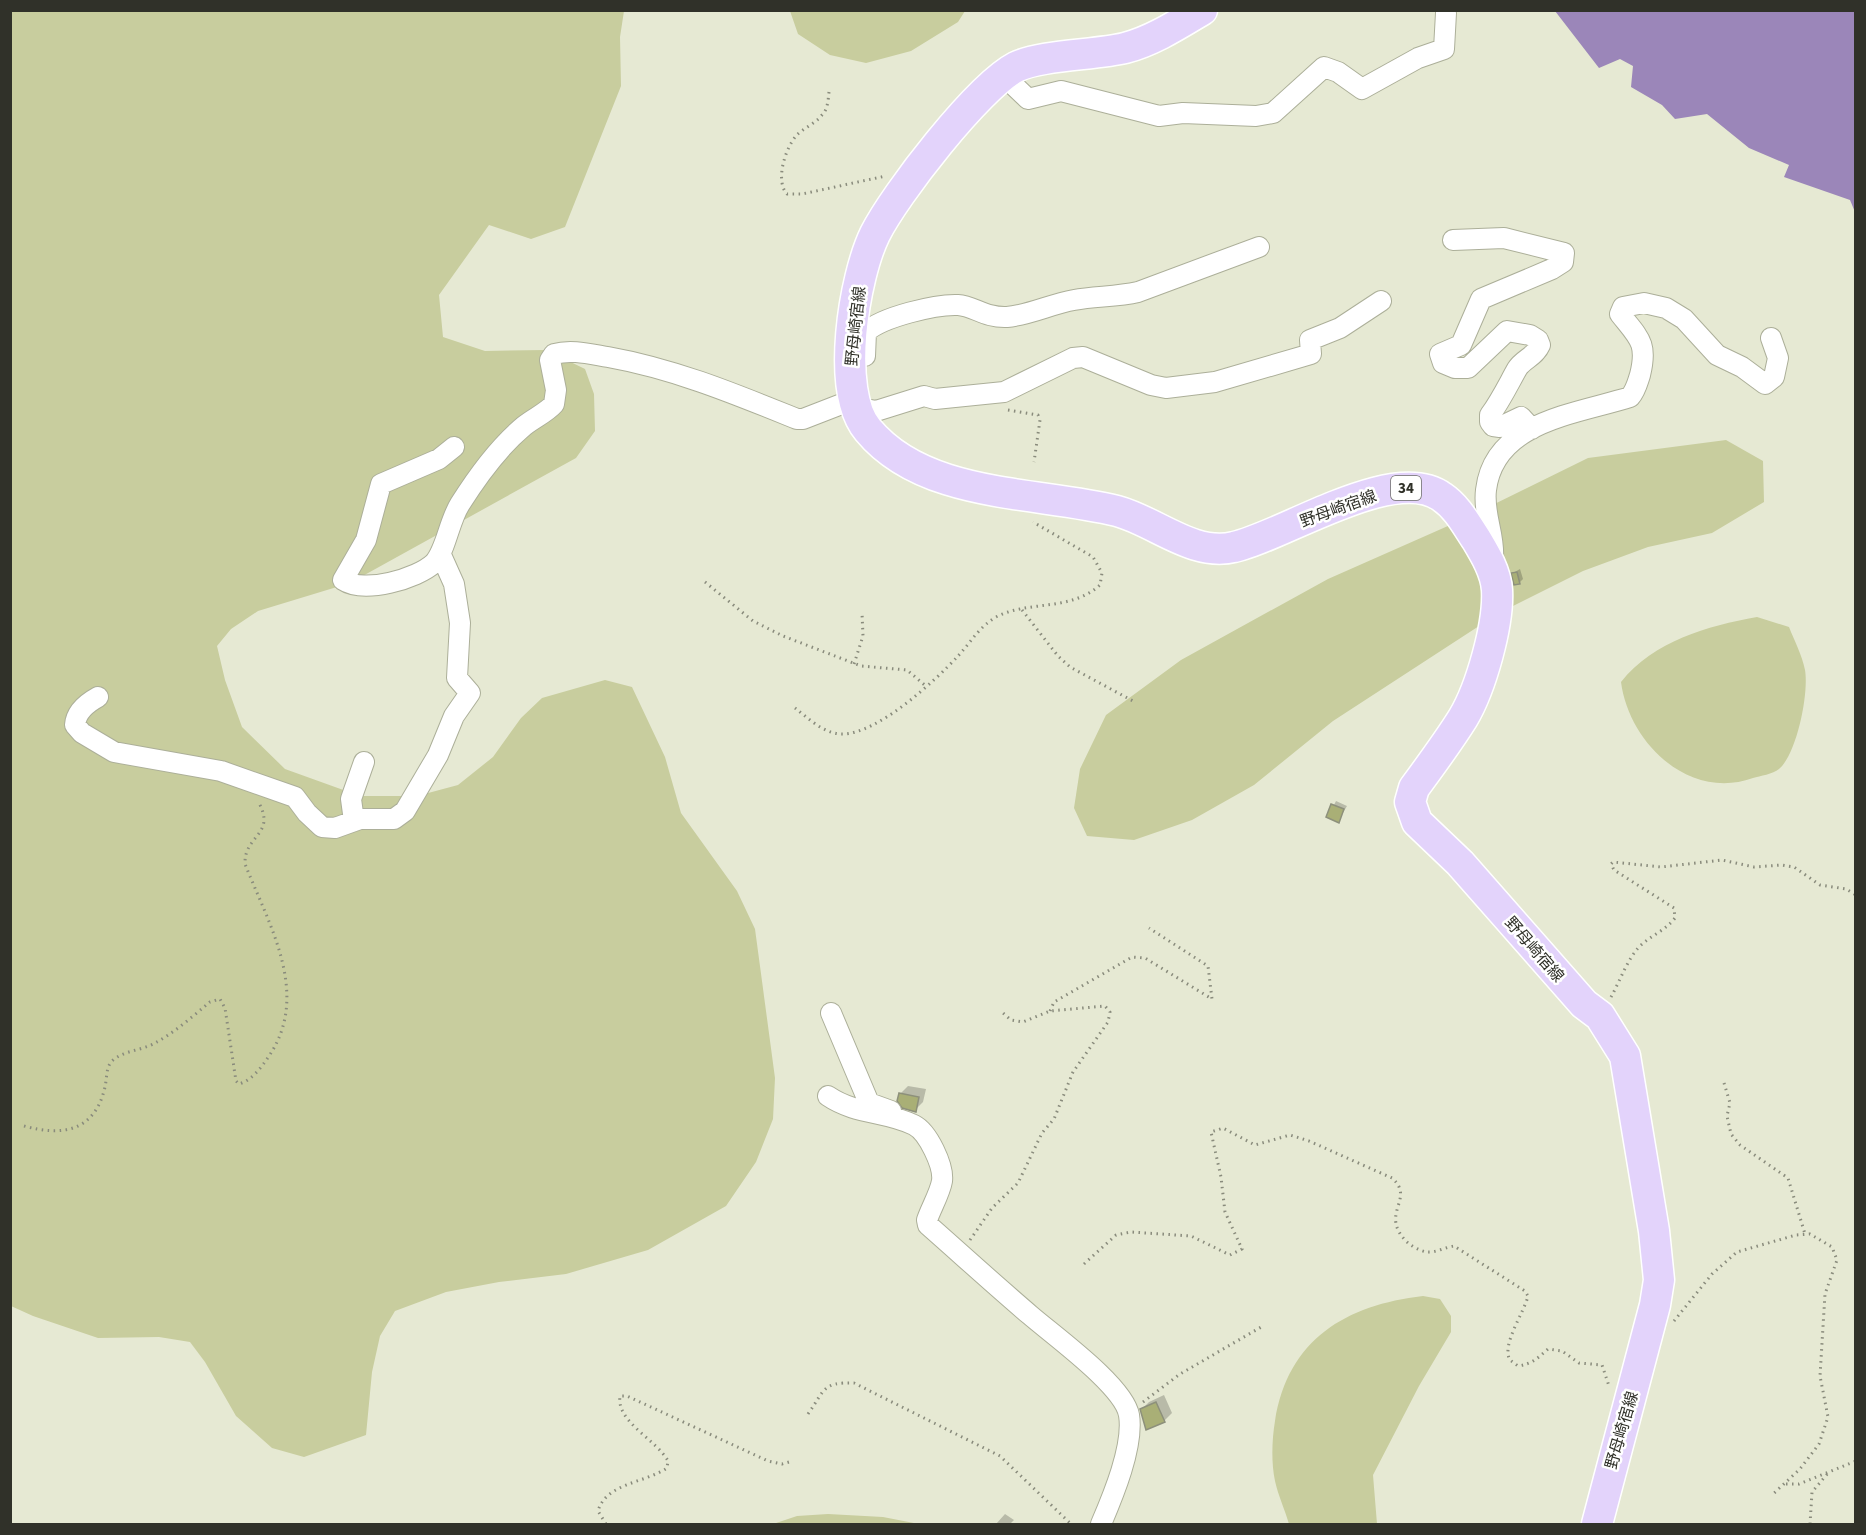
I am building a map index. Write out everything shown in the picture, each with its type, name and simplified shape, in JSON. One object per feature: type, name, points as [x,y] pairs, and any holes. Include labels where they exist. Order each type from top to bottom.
[{"type":"main road","name":"野母崎宿線","points":[[1202,10],[1162,34],[1126,48],[1025,64],[1005,76],[959,120],[888,209],[866,255],[860,278],[849,361],[852,399],[867,430],[879,442],[896,455],[937,476],[1004,493],[1113,510],[1156,525],[1180,538],[1215,549],[1250,543],[1362,496],[1402,488],[1425,490],[1442,497],[1455,509],[1491,567],[1497,589],[1482,677],[1466,714],[1414,788],[1410,802],[1411,812],[1417,822],[1460,864],[1584,1004],[1600,1016],[1625,1056],[1638,1128],[1659,1280],[1652,1321],[1611,1464],[1597,1524]]},
{"type":"street","points":[[1005,76],[1028,99],[1060,91],[1159,117],[1183,113],[1256,116],[1273,113],[1324,67],[1338,72],[1362,89],[1418,57],[1444,49],[1446,13]]},
{"type":"street","points":[[1453,240],[1504,238],[1564,253],[1563,262],[1552,269],[1482,299],[1461,345],[1440,354],[1443,363],[1455,368],[1468,368],[1507,331],[1530,335],[1538,340],[1540,345],[1537,352],[1517,369],[1513,380],[1490,415],[1490,422],[1493,426],[1500,427],[1521,417],[1532,429]]},
{"type":"street","points":[[454,447],[429,464],[381,484],[366,540],[343,580],[357,585],[394,582],[419,573],[441,555],[460,504],[516,434],[554,404],[555,390],[550,360],[554,354],[570,351],[643,364],[736,393],[797,419],[803,419],[852,399],[861,376],[866,332],[882,322],[941,307],[959,305],[992,316],[1007,316],[1041,311],[1071,300],[1119,296],[1138,292],[1259,246]]},
{"type":"street","points":[[852,399],[876,411],[924,396],[935,399],[1004,392],[1041,376],[1063,362],[1083,357],[1151,385],[1166,388],[1215,382],[1311,354],[1310,340],[1340,328],[1381,301]]},
{"type":"street","points":[[1491,567],[1493,545],[1485,512],[1489,476],[1494,462],[1504,450],[1532,429],[1561,415],[1630,397],[1636,390],[1645,355],[1634,330],[1620,314],[1623,307],[1644,303],[1666,308],[1684,319],[1717,355],[1742,367],[1765,384],[1774,377],[1778,358],[1772,338]]},
{"type":"street","points":[[98,697],[84,706],[75,718],[75,725],[82,733],[114,752],[221,771],[295,797],[322,827],[335,828],[354,821],[394,819],[405,811],[438,755],[454,716],[470,693],[457,678],[460,623],[454,584],[441,555]]},
{"type":"street","points":[[354,821],[351,799],[364,762]]},
{"type":"street","points":[[831,1012],[869,1102],[908,1118],[936,1152],[942,1182],[927,1220],[928,1225],[1080,1356],[1114,1391],[1129,1412],[1126,1446],[1113,1494],[1101,1524]]},
{"type":"street","points":[[828,1096],[844,1107],[916,1126]]},
{"type":"path","points":[[829,92],[827,108],[822,116],[797,135],[790,145],[780,180],[782,188],[787,194],[802,194],[885,175],[890,184],[888,209]]},
{"type":"path","points":[[1007,410],[1038,415],[1040,420],[1034,462]]},
{"type":"path","points":[[795,708],[828,731],[843,735],[865,728],[905,705],[927,687],[961,652],[980,627],[997,616],[1083,596],[1100,585],[1102,579],[1100,565],[1093,557],[1027,520]]},
{"type":"path","points":[[705,582],[753,621],[783,636],[854,664],[907,669],[927,687]]},
{"type":"path","points":[[1022,610],[1058,656],[1070,667],[1133,701]]},
{"type":"path","points":[[854,664],[863,636],[862,614]]},
{"type":"path","points":[[24,1126],[45,1132],[73,1129],[89,1120],[99,1107],[110,1063],[121,1055],[155,1043],[210,1002],[220,999],[225,1008],[232,1069],[239,1084],[247,1082],[279,1041],[289,1002],[277,937],[245,864],[245,853],[250,843],[264,830],[266,815],[254,794],[253,782]]},
{"type":"path","points":[[1600,1016],[1637,949],[1651,937],[1666,929],[1675,918],[1674,908],[1614,870],[1611,864],[1613,862],[1660,867],[1677,867],[1722,860],[1755,867],[1782,865],[1794,867],[1820,885],[1846,890],[1856,895]]},
{"type":"path","points":[[1050,1011],[1054,1002],[1132,957],[1145,958],[1212,999],[1208,966],[1149,928]]},
{"type":"path","points":[[961,1254],[992,1208],[1018,1183],[1042,1133],[1054,1119],[1073,1072],[1108,1022],[1110,1012],[1105,1006],[1050,1011],[1023,1022],[1011,1020],[1003,1013]]},
{"type":"path","points":[[1724,1083],[1730,1103],[1727,1116],[1731,1134],[1740,1145],[1788,1178],[1805,1234]]},
{"type":"path","points":[[1084,1264],[1116,1234],[1131,1232],[1191,1236],[1230,1255],[1242,1249],[1225,1212],[1221,1177],[1211,1132],[1223,1128],[1255,1145],[1290,1136],[1309,1141],[1392,1178],[1400,1185],[1402,1193],[1394,1219],[1395,1227],[1410,1245],[1426,1252],[1454,1246],[1525,1291],[1528,1296],[1524,1311],[1507,1347],[1510,1360],[1518,1366],[1526,1365],[1537,1360],[1548,1349],[1556,1348],[1579,1363],[1602,1365],[1610,1389]]},
{"type":"path","points":[[1652,1321],[1673,1322],[1678,1319],[1712,1274],[1737,1252],[1805,1234],[1823,1239],[1832,1247],[1837,1260],[1826,1294],[1820,1376],[1828,1417],[1819,1444],[1786,1484],[1772,1495]]},
{"type":"path","points":[[1129,1412],[1179,1374],[1263,1326]]},
{"type":"path","points":[[808,1414],[823,1391],[834,1382],[854,1383],[1000,1456],[1071,1524]]},
{"type":"path","points":[[606,1524],[598,1511],[601,1501],[615,1490],[658,1474],[667,1468],[668,1461],[658,1447],[642,1435],[623,1410],[620,1396],[627,1396],[768,1461],[782,1464],[789,1462]]},
{"type":"path","points":[[1786,1484],[1799,1484],[1856,1461]]},
{"type":"path","points":[[1810,1524],[1812,1492],[1830,1470]]},
{"type":"green space","points":[[790,10],[965,11],[958,22],[911,51],[866,63],[830,55],[798,34]]},
{"type":"green space","points":[[10,11],[624,11],[620,37],[621,86],[565,227],[531,239],[489,225],[439,295],[443,337],[485,351],[546,350],[585,369],[594,394],[595,431],[576,458],[350,583],[258,611],[231,629],[217,646],[225,680],[242,727],[285,769],[360,796],[417,796],[458,785],[493,757],[521,718],[542,698],[605,680],[632,687],[665,757],[681,813],[737,891],[755,929],[775,1078],[773,1119],[756,1162],[726,1206],[648,1250],[566,1274],[499,1282],[446,1292],[395,1311],[380,1336],[372,1372],[366,1435],[304,1457],[272,1448],[236,1416],[205,1362],[190,1342],[159,1337],[98,1338],[11,1306]]},
{"type":"green space","points":[[1726,440],[1763,461],[1764,502],[1712,533],[1648,547],[1583,571],[1499,613],[1333,721],[1254,785],[1192,820],[1134,840],[1087,836],[1074,808],[1080,769],[1106,715],[1181,660],[1328,579],[1466,518],[1588,458]]},
{"type":"green space","points":[[1757,617],[1789,627],[1804,664],[1806,680],[1803,707],[1791,750],[1779,769],[1753,778],[1729,783],[1706,781],[1685,774],[1666,762],[1649,745],[1626,705],[1621,682],[1634,668],[1665,646],[1719,625]]},
{"type":"green space","points":[[1423,1296],[1440,1299],[1451,1316],[1451,1332],[1419,1386],[1373,1475],[1377,1524],[1289,1524],[1275,1481],[1272,1451],[1275,1421],[1282,1392],[1293,1368],[1307,1348],[1325,1331],[1346,1318],[1369,1308]]},
{"type":"green space","points":[[828,1514],[883,1517],[919,1524],[773,1524],[797,1516]]},
{"type":"shaded area","points":[[1555,11],[1855,11],[1855,212],[1850,200],[1784,177],[1789,165],[1749,148],[1707,114],[1675,119],[1662,105],[1631,87],[1633,66],[1620,59],[1599,68]]},
{"type":"building","points":[[1517,572],[1520,584],[1514,585],[1511,573]]},
{"type":"building","points":[[1331,804],[1344,809],[1339,823],[1326,817]]},
{"type":"building","points":[[899,1093],[919,1097],[916,1112],[902,1108],[897,1101]]},
{"type":"building","points":[[1156,1402],[1165,1422],[1146,1430],[1140,1409]]}]
